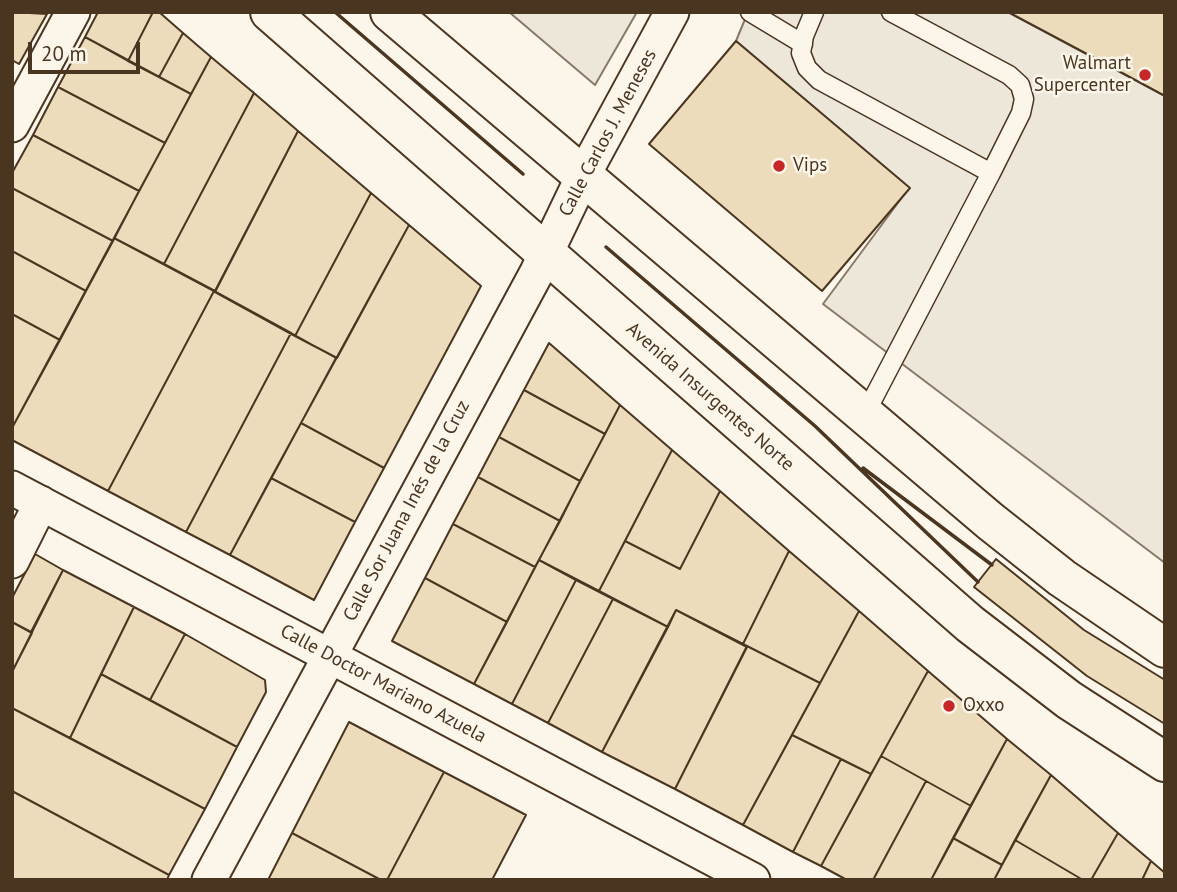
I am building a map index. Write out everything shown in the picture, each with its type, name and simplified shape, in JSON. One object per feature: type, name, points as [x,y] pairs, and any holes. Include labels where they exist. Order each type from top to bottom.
[{"type":"main road","name":"Avenida Insurgentes Norte","points":[[270,12],[970,624],[1069,700],[1165,762]]},
{"type":"main road","points":[[390,12],[584,174],[864,416],[1062,578],[1165,648]]},
{"type":"street","points":[[12,125],[73,12]]},
{"type":"street","name":"Calle Carlos J. Meneses","points":[[545,254],[584,174],[672,12]]},
{"type":"street","name":"Calle Sor Juana Inés de la Cruz","points":[[209,880],[545,254]]},
{"type":"street","name":"Calle Doctor Mariano Azuela","points":[[12,488],[753,880]]},
{"type":"street","points":[[12,561],[41,503]]},
{"type":"lane","points":[[750,12],[803,44]]},
{"type":"lane","points":[[814,12],[801,53],[807,68],[819,80],[991,173]]},
{"type":"lane","points":[[864,416],[991,173],[1021,113],[1024,99],[1020,85],[1010,75],[891,12]]},
{"type":"shaded area","points":[[509,12],[637,12],[595,85]]},
{"type":"shaded area","points":[[748,12],[1008,12],[1165,96],[1165,563],[823,304],[909,188],[736,41]]},
{"type":"building","points":[[12,12],[47,14],[19,64],[12,60]]},
{"type":"building","points":[[98,12],[153,12],[128,61],[85,37]]},
{"type":"building","points":[[153,12],[159,12],[183,33],[159,77],[128,61]]},
{"type":"building","name":"Walmart Supercenter","points":[[1008,12],[1165,12],[1165,96],[1087,54]]},
{"type":"building","points":[[183,33],[211,57],[191,94],[159,77]]},
{"type":"building","points":[[85,37],[191,94],[165,143],[58,87]]},
{"type":"building","name":"Vips","points":[[736,41],[910,188],[822,291],[649,144]]},
{"type":"building","points":[[211,57],[254,93],[164,264],[114,238]]},
{"type":"building","points":[[58,87],[165,143],[139,191],[33,135]]},
{"type":"building","points":[[254,93],[298,131],[215,291],[164,264]]},
{"type":"building","points":[[298,131],[371,193],[295,336],[215,292]]},
{"type":"building","points":[[33,135],[139,191],[113,241],[12,188],[12,173]]},
{"type":"building","points":[[12,188],[113,241],[86,291],[12,251]]},
{"type":"building","points":[[371,193],[409,225],[337,358],[295,336]]},
{"type":"building","points":[[409,225],[481,286],[384,468],[301,423]]},
{"type":"building","points":[[114,238],[214,291],[108,491],[12,440],[12,428]]},
{"type":"building","points":[[12,251],[86,291],[60,340],[12,314]]},
{"type":"building","points":[[214,291],[291,333],[186,532],[108,491]]},
{"type":"building","points":[[12,314],[60,340],[12,428]]},
{"type":"building","points":[[291,333],[336,358],[230,555],[186,532]]},
{"type":"building","points":[[549,343],[620,405],[605,434],[524,390]]},
{"type":"building","points":[[524,390],[605,434],[580,481],[499,437]]},
{"type":"building","points":[[620,405],[672,450],[599,591],[539,560]]},
{"type":"building","points":[[301,423],[384,468],[355,522],[271,478]]},
{"type":"building","points":[[499,437],[580,481],[560,521],[478,477]]},
{"type":"building","points":[[672,450],[720,491],[680,569],[625,541]]},
{"type":"building","points":[[478,477],[560,521],[535,567],[453,524]]},
{"type":"building","points":[[271,478],[355,522],[314,600],[230,555]]},
{"type":"building","points":[[720,491],[789,551],[743,644],[676,610],[668,627],[599,591],[625,541],[680,569]]},
{"type":"building","points":[[453,524],[535,567],[507,622],[425,578]]},
{"type":"building","points":[[789,551],[859,611],[820,683],[743,644]]},
{"type":"building","points":[[35,554],[63,570],[31,632],[12,622],[12,598]]},
{"type":"building","points":[[996,559],[1084,630],[1165,680],[1165,724],[1087,676],[974,587]]},
{"type":"building","points":[[539,560],[576,580],[512,704],[474,684]]},
{"type":"building","points":[[63,570],[134,607],[70,738],[12,708],[12,672]]},
{"type":"building","points":[[425,578],[507,622],[474,684],[392,641]]},
{"type":"building","points":[[576,580],[613,599],[548,723],[512,704]]},
{"type":"building","points":[[613,599],[668,627],[602,752],[548,723]]},
{"type":"building","points":[[134,607],[185,634],[150,700],[101,674]]},
{"type":"building","points":[[676,610],[747,647],[675,789],[602,752]]},
{"type":"building","points":[[859,611],[928,671],[871,774],[792,735]]},
{"type":"building","points":[[12,622],[32,633],[12,672]]},
{"type":"building","points":[[185,634],[265,680],[266,692],[237,747],[150,700]]},
{"type":"building","points":[[747,646],[820,683],[743,825],[675,789]]},
{"type":"building","points":[[928,671],[1007,739],[971,806],[881,756]]},
{"type":"building","points":[[101,674],[237,747],[205,809],[70,738]]},
{"type":"building","points":[[12,708],[205,809],[169,875],[12,791]]},
{"type":"building","points":[[349,722],[444,772],[387,880],[381,880],[292,833]]},
{"type":"building","points":[[792,735],[841,759],[793,852],[743,825]]},
{"type":"building","points":[[1007,739],[1051,775],[1002,865],[953,838]]},
{"type":"building","points":[[881,756],[926,781],[873,880],[847,880],[821,866]]},
{"type":"building","points":[[841,759],[871,774],[821,866],[793,852]]},
{"type":"building","points":[[444,772],[526,815],[492,880],[387,880]]},
{"type":"building","points":[[1051,775],[1118,833],[1091,880],[1083,880],[1015,840]]},
{"type":"building","points":[[926,781],[971,806],[931,880],[873,880]]},
{"type":"building","points":[[12,791],[169,875],[167,880],[12,880]]},
{"type":"building","points":[[292,833],[381,880],[268,880]]},
{"type":"building","points":[[1118,833],[1151,861],[1142,880],[1091,880]]},
{"type":"building","points":[[953,838],[1002,865],[994,880],[931,880]]},
{"type":"building","points":[[1015,840],[1083,880],[994,880]]},
{"type":"building","points":[[1151,861],[1165,873],[1165,880],[1142,880]]},
{"type":"wall","points":[[335,12],[523,174]]},
{"type":"wall","points":[[606,247],[815,426],[978,582]]},
{"type":"wall","points":[[863,468],[992,565]]},
{"type":"place","name":"Walmart Supercenter","points":[[1145,75]]},
{"type":"place","name":"Vips","points":[[779,166]]},
{"type":"place","name":"Oxxo","points":[[949,706]]}]
